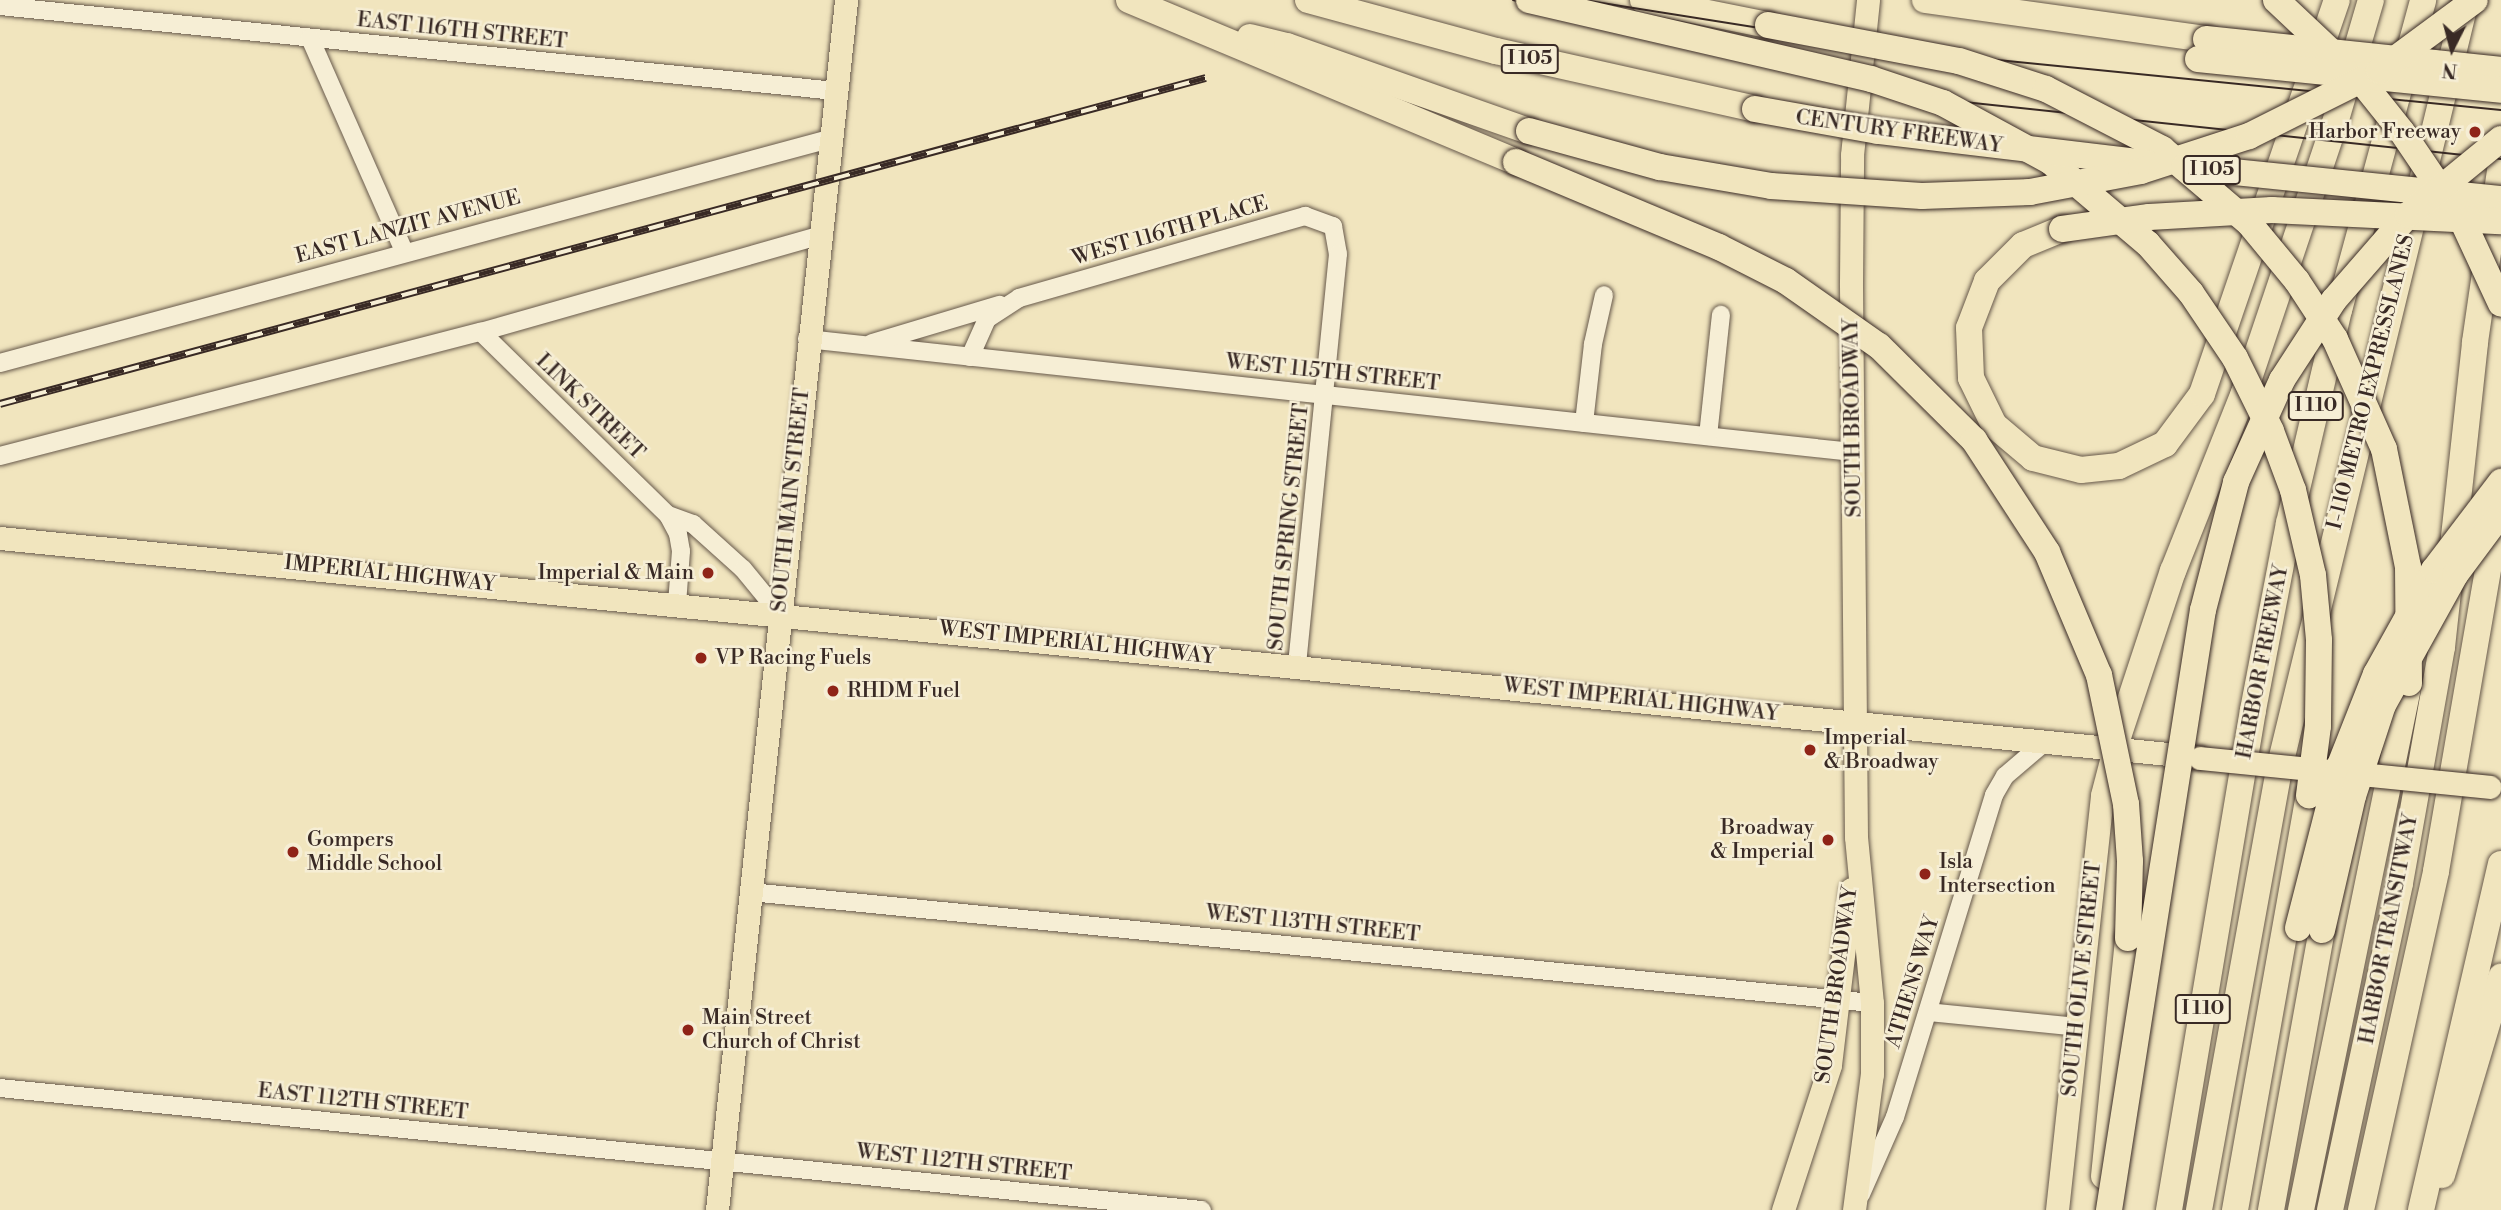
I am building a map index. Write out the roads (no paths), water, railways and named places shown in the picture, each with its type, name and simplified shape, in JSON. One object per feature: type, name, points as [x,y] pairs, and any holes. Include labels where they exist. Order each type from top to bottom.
[{"type":"highway","points":[[1129,0],[1735,254],[1835,312],[1895,359],[1961,426],[2039,536],[2072,603],[2099,675],[2117,749],[2128,823],[2129,928],[2101,1210]]},
{"type":"highway","name":"CENTURY FREEWAY","points":[[1308,0],[1496,51],[1755,109],[1994,146],[2501,199]]},
{"type":"highway","points":[[1529,0],[1871,79],[1979,120],[2050,161],[2119,215],[2178,277],[2225,341],[2267,421],[2293,490],[2316,595],[2320,672],[2313,772],[2235,1210]]},
{"type":"highway","points":[[1643,0],[1959,61],[2046,89],[2162,149],[2249,223],[2297,281],[2335,339],[2384,449],[2408,567],[2409,683],[2301,1210]]},
{"type":"highway","points":[[2276,0],[2358,77],[2402,132],[2463,222],[2501,304]]},
{"type":"highway","points":[[2337,0],[2207,382],[2191,415],[2165,444],[2132,463],[2081,470],[2044,462],[2003,435],[1980,403],[1967,353],[1972,316],[1987,281],[2023,245],[2062,229],[2096,223],[2272,211],[2501,221]]},
{"type":"highway","points":[[2114,749],[2186,535],[2248,379],[2335,123],[2371,0]]},
{"type":"highway","name":"HARBOR FREEWAY","points":[[2169,1210],[2253,710],[2289,523],[2339,310],[2423,0]]},
{"type":"highway","name":"I-110 METRO EXPRESSLANES","points":[[2199,1210],[2280,765],[2466,0]]},
{"type":"highway","points":[[1177,20],[1287,46],[1529,131],[1660,167],[1771,186],[1922,196],[2030,192],[2141,171],[2259,132],[2379,71],[2475,0]]},
{"type":"highway","points":[[1930,1],[2145,32],[2202,49],[2501,90]]},
{"type":"highway","points":[[2202,49],[2501,70]]},
{"type":"highway","points":[[2109,1210],[2203,610],[2236,482],[2273,397],[2334,300],[2408,215],[2501,139]]},
{"type":"highway","name":"HARBOR TRANSITWAY","points":[[2330,1210],[2400,883],[2442,647],[2501,163]]},
{"type":"highway","points":[[2241,1210],[2309,881],[2358,713],[2418,596],[2501,482]]},
{"type":"highway","points":[[2361,1210],[2436,872],[2501,493]]},
{"type":"highway","points":[[2271,1210],[2328,903],[2365,754],[2418,637],[2501,513]]},
{"type":"highway","points":[[2421,1210],[2501,863]]},
{"type":"highway","points":[[2430,1210],[2501,977]]},
{"type":"main road","name":"SOUTH MAIN STREET","points":[[717,1210],[807,339],[846,0]]},
{"type":"main road","name":"SOUTH BROADWAY","points":[[1854,1210],[1872,1074],[1871,1003],[1856,837],[1854,721],[1852,155],[1868,0]]},
{"type":"main road","name":"IMPERIAL HIGHWAY","points":[[0,538],[780,614]]},
{"type":"main road","name":"WEST IMPERIAL HIGHWAY","points":[[780,614],[2501,788]]},
{"type":"main road","name":"SOUTH OLIVE STREET","points":[[2057,1210],[2102,795],[2114,749]]},
{"type":"main road","name":"SOUTH BROADWAY","points":[[1783,1210],[1830,1065],[1856,837]]},
{"type":"street","name":"EAST 116TH STREET","points":[[0,6],[835,91]]},
{"type":"street","points":[[310,38],[404,251]]},
{"type":"street","name":"EAST LANZIT AVENUE","points":[[0,363],[404,251],[829,139]]},
{"type":"street","name":"WEST 116TH PLACE","points":[[864,346],[1019,298],[1305,216],[1333,226]]},
{"type":"street","name":"SOUTH SPRING STREET","points":[[1297,665],[1338,254],[1333,226]]},
{"type":"street","points":[[0,456],[481,332],[818,236]]},
{"type":"street","points":[[1584,423],[1593,344],[1604,295]]},
{"type":"street","name":"WEST 116TH PLACE","points":[[970,357],[987,319],[1019,298]]},
{"type":"street","points":[[1708,436],[1721,315]]},
{"type":"street","name":"LINK STREET","points":[[481,332],[668,515],[678,534],[681,551],[677,604]]},
{"type":"street","name":"WEST 115TH STREET","points":[[807,339],[1853,452]]},
{"type":"street","name":"LINK STREET","points":[[668,515],[693,524],[743,569],[780,614]]},
{"type":"street","name":"ATHENS WAY","points":[[1854,1210],[1895,1117],[1994,795],[2005,776],[2045,742]]},
{"type":"street","name":"WEST 113TH STREET","points":[[750,892],[1871,1003]]},
{"type":"street","points":[[1927,1012],[2078,1027]]},
{"type":"street","name":"EAST 112TH STREET","points":[[0,1088],[722,1162]]},
{"type":"street","name":"WEST 112TH STREET","points":[[722,1162],[1202,1210]]},
{"type":"tram line","points":[[1513,0],[1763,64],[1964,102],[2501,159]]},
{"type":"tram line","points":[[1583,0],[1897,50],[2501,110]]},
{"type":"railway","points":[[0,404],[1206,78]]},
{"type":"place","name":"Harbor Freeway","points":[[2475,132]]},
{"type":"place","name":"Imperial & Main","points":[[708,573]]},
{"type":"place","name":"VP Racing Fuels","points":[[701,658]]},
{"type":"place","name":"RHDM Fuel","points":[[833,691]]},
{"type":"place","name":"Imperial & Broadway","points":[[1810,750]]},
{"type":"place","name":"Broadway & Imperial","points":[[1828,840]]},
{"type":"place","name":"Gompers Middle School","points":[[293,852]]},
{"type":"place","name":"Isla Intersection","points":[[1925,874]]},
{"type":"place","name":"Main Street Church of Christ","points":[[688,1030]]}]
